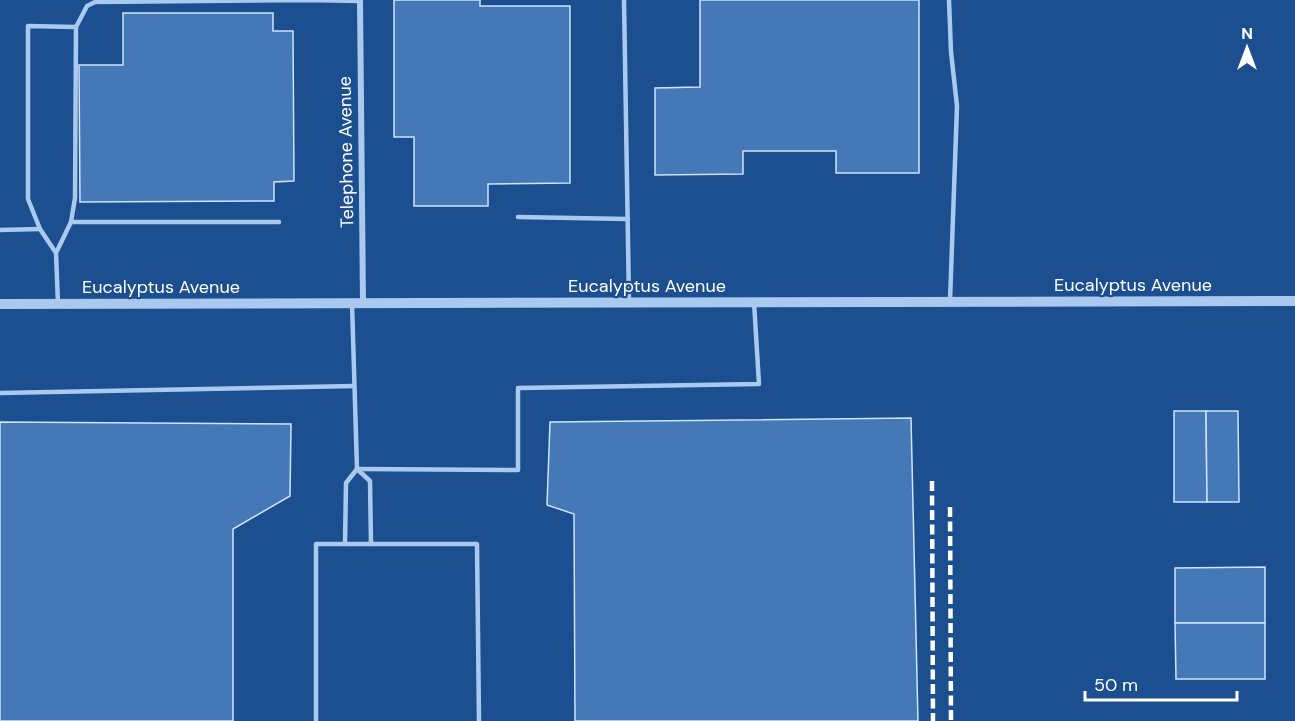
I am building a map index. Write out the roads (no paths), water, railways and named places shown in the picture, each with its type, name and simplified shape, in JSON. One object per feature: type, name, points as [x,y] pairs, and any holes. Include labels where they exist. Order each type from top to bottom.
[{"type":"street","name":"Telephone Avenue","points":[[357,303],[360,1]]},
{"type":"street","name":"Eucalyptus Avenue","points":[[0,304],[1295,302]]},
{"type":"lane","points":[[624,0],[629,303]]},
{"type":"lane","points":[[949,0],[951,51],[957,106],[950,302]]},
{"type":"lane","points":[[58,304],[56,254],[71,222],[75,198],[76,27],[87,6],[95,2],[360,1]]},
{"type":"lane","points":[[56,254],[40,229],[28,200],[28,26],[76,27]]},
{"type":"lane","points":[[518,217],[628,219]]},
{"type":"lane","points":[[71,222],[279,222]]},
{"type":"lane","points":[[0,230],[40,229]]},
{"type":"lane","points":[[357,469],[518,470],[518,388],[759,384],[754,302]]},
{"type":"lane","points":[[345,544],[346,483],[357,469],[354,386],[357,303]]},
{"type":"lane","points":[[0,393],[354,386]]},
{"type":"lane","points":[[357,469],[370,481],[371,544]]},
{"type":"lane","points":[[316,721],[316,544],[477,544],[479,721]]},
{"type":"railway","points":[[932,481],[933,721]]},
{"type":"railway","points":[[950,507],[951,721]]}]
